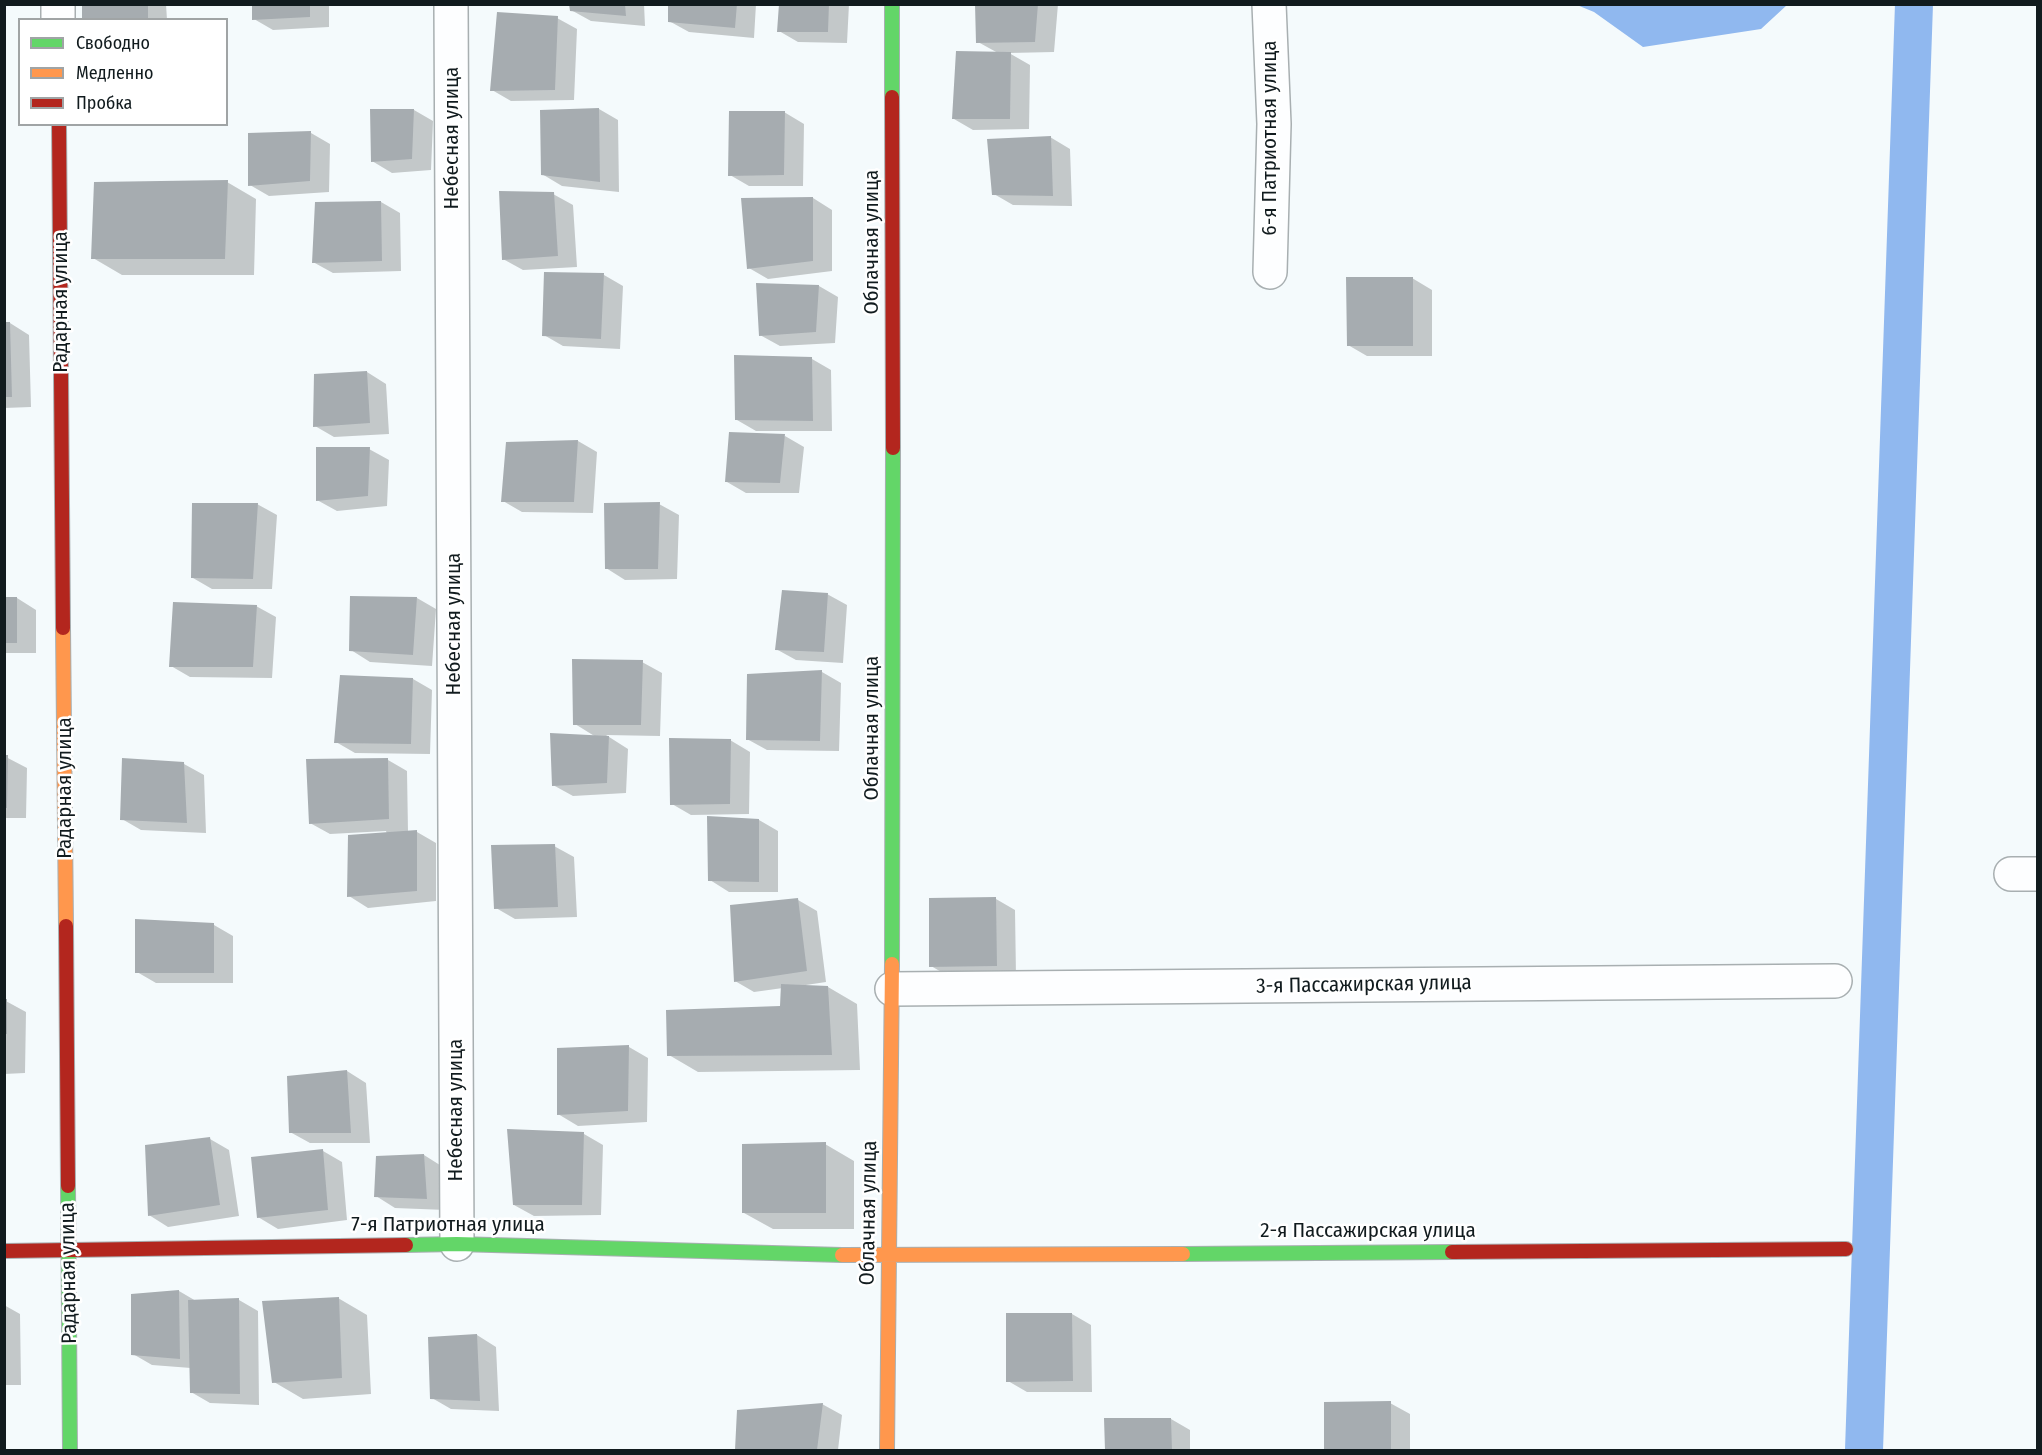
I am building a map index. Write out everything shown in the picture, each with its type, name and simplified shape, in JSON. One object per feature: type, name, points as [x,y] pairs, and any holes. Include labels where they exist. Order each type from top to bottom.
[{"type":"street","name":"Небесная улица","points":[[451,4],[456,1244]]},
{"type":"street","name":"Облачная улица","points":[[887,1450],[892,989],[892,4]]},
{"type":"street","name":"6-я Патриотная улица","points":[[1269,4],[1274,124],[1270,272]]},
{"type":"street","name":"Радарная улица","points":[[59,126],[70,1450]]},
{"type":"street","name":"3-я Пассажирская улица","points":[[892,989],[1835,981]]},
{"type":"street","name":"7-я Патриотная улица","points":[[4,1251],[68,1252],[456,1244],[890,1256]]},
{"type":"street","name":"2-я Пассажирская улица","points":[[890,1256],[1845,1249]]},
{"type":"water","points":[[1577,5],[1787,5],[1761,29],[1643,47],[1594,12]]},
{"type":"building","points":[[82,4],[148,4],[148,18],[82,18]]},
{"type":"building","points":[[252,4],[310,4],[310,17],[252,20]]},
{"type":"building","points":[[569,4],[625,4],[626,16],[570,11]]},
{"type":"building","points":[[668,4],[737,4],[735,28],[668,22]]},
{"type":"building","points":[[779,4],[829,4],[828,32],[777,32]]},
{"type":"building","points":[[975,4],[1038,4],[1035,42],[976,43]]},
{"type":"building","points":[[497,12],[558,16],[555,90],[490,91]]},
{"type":"building","points":[[956,51],[1011,52],[1010,119],[952,119]]},
{"type":"building","points":[[599,108],[600,182],[541,175],[540,110]]},
{"type":"building","points":[[370,109],[414,109],[412,159],[371,162]]},
{"type":"building","points":[[729,111],[785,111],[784,175],[728,176]]},
{"type":"building","points":[[311,131],[310,181],[248,186],[248,133]]},
{"type":"building","points":[[1051,136],[1053,196],[992,195],[987,139]]},
{"type":"building","points":[[228,180],[225,259],[91,259],[94,182]]},
{"type":"building","points":[[499,191],[554,192],[558,256],[502,260]]},
{"type":"building","points":[[813,197],[813,261],[747,269],[741,198]]},
{"type":"building","points":[[381,201],[382,261],[312,263],[315,202]]},
{"type":"building","points":[[544,272],[604,273],[601,339],[542,336]]},
{"type":"building","points":[[1346,277],[1413,277],[1413,346],[1347,346]]},
{"type":"building","points":[[756,283],[819,285],[816,332],[759,336]]},
{"type":"building","points":[[4,322],[10,322],[12,397],[4,397]]},
{"type":"building","points":[[734,355],[812,357],[813,421],[735,420]]},
{"type":"building","points":[[367,371],[370,423],[313,427],[314,374]]},
{"type":"building","points":[[729,432],[785,434],[780,483],[725,482]]},
{"type":"building","points":[[578,440],[574,502],[501,502],[506,442]]},
{"type":"building","points":[[316,447],[370,447],[368,496],[316,501]]},
{"type":"building","points":[[660,502],[658,569],[605,569],[604,503]]},
{"type":"building","points":[[192,503],[258,503],[253,579],[191,578]]},
{"type":"building","points":[[782,590],[828,593],[824,652],[775,650]]},
{"type":"building","points":[[350,596],[417,597],[413,655],[349,651]]},
{"type":"building","points":[[4,597],[17,597],[17,643],[4,643]]},
{"type":"building","points":[[173,602],[257,605],[253,667],[169,667]]},
{"type":"building","points":[[572,659],[643,660],[641,725],[573,725]]},
{"type":"building","points":[[822,670],[820,741],[746,740],[747,674]]},
{"type":"building","points":[[340,675],[413,678],[411,744],[334,743]]},
{"type":"building","points":[[550,733],[609,736],[607,783],[552,786]]},
{"type":"building","points":[[669,738],[731,739],[730,804],[670,805]]},
{"type":"building","points":[[4,755],[8,755],[7,808],[4,808]]},
{"type":"building","points":[[122,758],[184,762],[187,823],[120,820]]},
{"type":"building","points":[[388,758],[389,819],[309,824],[306,759]]},
{"type":"building","points":[[707,816],[759,819],[759,882],[708,881]]},
{"type":"building","points":[[417,830],[417,891],[347,897],[348,835]]},
{"type":"building","points":[[555,844],[558,907],[494,909],[491,845]]},
{"type":"building","points":[[996,897],[997,966],[929,967],[929,898]]},
{"type":"building","points":[[798,898],[807,971],[734,982],[730,905]]},
{"type":"building","points":[[135,919],[214,923],[214,973],[135,973]]},
{"type":"building","points":[[781,984],[828,986],[832,1055],[667,1056],[666,1010],[780,1006]]},
{"type":"building","points":[[4,999],[7,999],[7,1034],[4,1034]]},
{"type":"building","points":[[629,1045],[628,1111],[557,1115],[557,1048]]},
{"type":"building","points":[[347,1070],[351,1133],[289,1133],[287,1076]]},
{"type":"building","points":[[507,1129],[584,1132],[582,1205],[513,1205]]},
{"type":"building","points":[[210,1137],[220,1205],[148,1216],[145,1145]]},
{"type":"building","points":[[826,1142],[826,1213],[742,1213],[742,1144]]},
{"type":"building","points":[[323,1149],[328,1210],[257,1218],[251,1157]]},
{"type":"building","points":[[424,1154],[427,1199],[374,1197],[376,1156]]},
{"type":"building","points":[[179,1290],[180,1359],[131,1355],[131,1294]]},
{"type":"building","points":[[339,1297],[342,1378],[272,1383],[262,1301]]},
{"type":"building","points":[[239,1298],[240,1394],[190,1393],[188,1300]]},
{"type":"building","points":[[1006,1313],[1072,1313],[1073,1381],[1006,1382]]},
{"type":"building","points":[[477,1334],[480,1401],[430,1399],[428,1337]]},
{"type":"building","points":[[1391,1401],[1391,1450],[1324,1450],[1324,1402]]},
{"type":"building","points":[[823,1403],[817,1450],[735,1450],[737,1410]]},
{"type":"building","points":[[1104,1418],[1171,1418],[1172,1450],[1105,1450]]},
{"type":"waterway","points":[[1864,1450],[1914,4]]},
{"type":"traffic: fast","points":[[892,4],[892,97]]},
{"type":"traffic: fast","points":[[892,964],[893,448]]},
{"type":"traffic: fast","points":[[68,1186],[70,1450]]},
{"type":"traffic: fast","points":[[406,1245],[457,1244],[842,1255]]},
{"type":"traffic: fast","points":[[1183,1254],[1452,1252]]},
{"type":"traffic: slow","points":[[63,628],[66,926]]},
{"type":"traffic: slow","points":[[887,1450],[892,964]]},
{"type":"traffic: slow","points":[[842,1255],[1183,1254]]},
{"type":"traffic: jam","points":[[892,97],[893,448]]},
{"type":"traffic: jam","points":[[59,126],[63,628]]},
{"type":"traffic: jam","points":[[66,926],[68,1186]]},
{"type":"traffic: jam","points":[[4,1251],[406,1245]]},
{"type":"traffic: jam","points":[[1452,1252],[1846,1249]]}]
